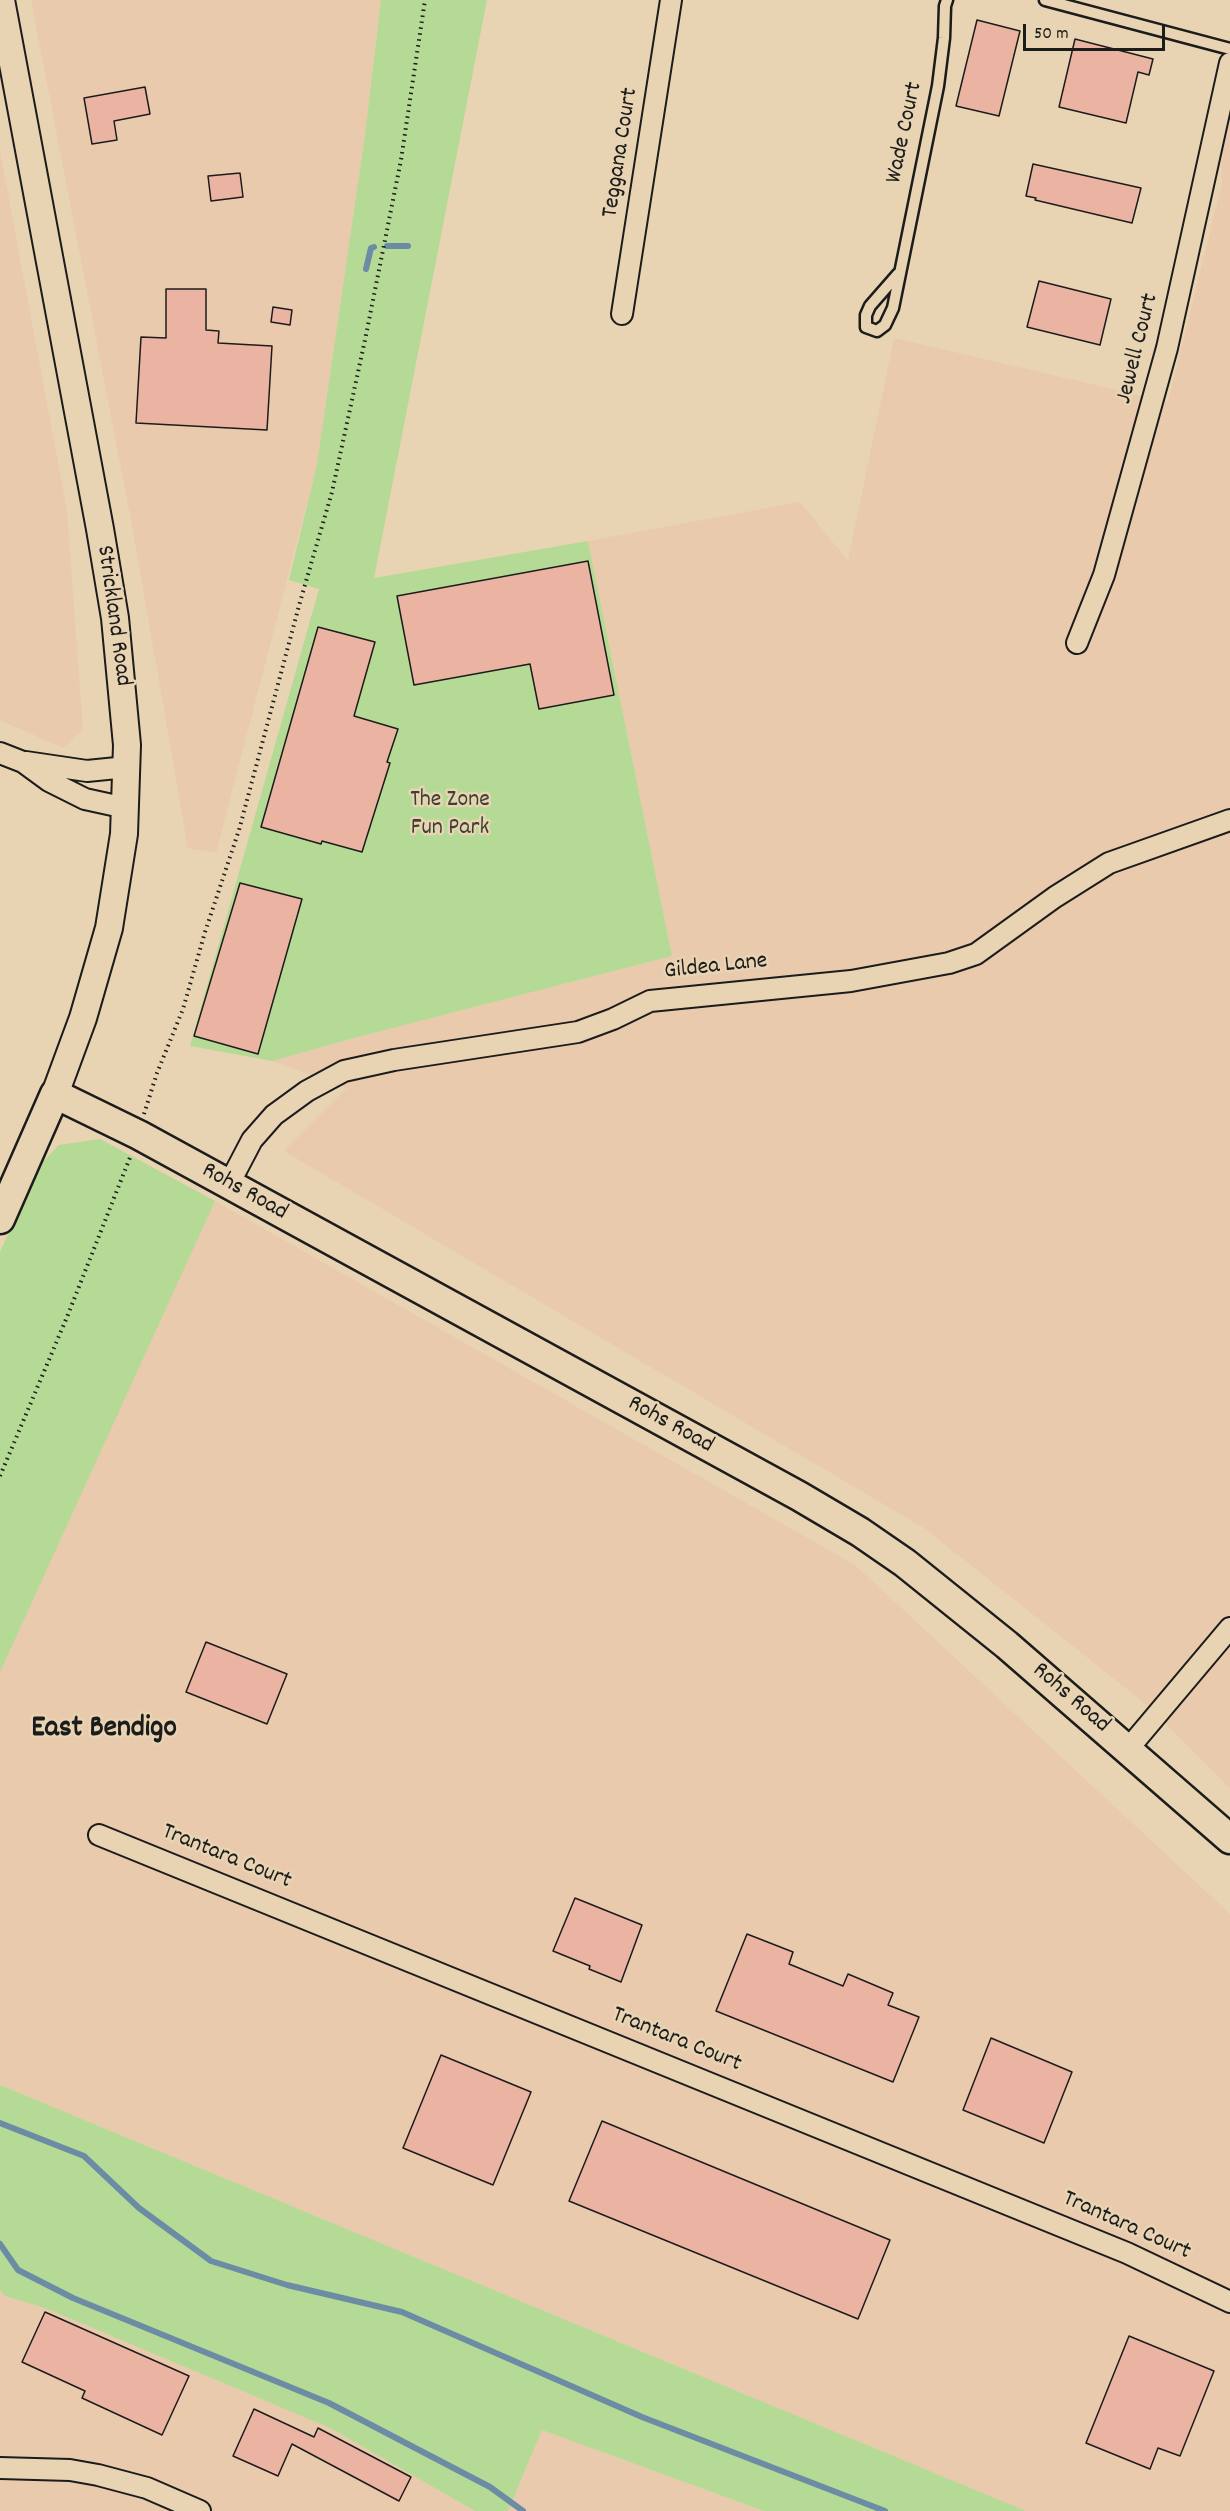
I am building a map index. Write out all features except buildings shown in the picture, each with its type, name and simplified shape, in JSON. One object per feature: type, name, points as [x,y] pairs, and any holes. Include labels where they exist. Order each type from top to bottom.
[{"type":"main road","name":"Rohs Road","points":[[55,1094],[139,1135],[799,1496],[860,1532],[905,1563],[953,1601],[1230,1839]]},
{"type":"main road","name":"Strickland Road","points":[[0,1219],[55,1094]]},
{"type":"street","name":"Strickland Road","points":[[2,0],[113,606],[122,687],[127,767],[126,808],[117,884],[100,964],[55,1094]]},
{"type":"street","name":"Teggana Court","points":[[622,314],[671,0]]},
{"type":"street","name":"Jewell Court","points":[[1077,643],[1092,611],[1107,565],[1167,348],[1230,63]]},
{"type":"street","points":[[0,753],[23,762],[87,771],[127,767]]},
{"type":"street","points":[[23,762],[49,782],[85,799],[126,808]]},
{"type":"street","name":"Gildea Lane","points":[[229,1184],[252,1140],[274,1115],[307,1091],[344,1071],[394,1060],[578,1032],[613,1019],[650,1001],[851,981],[949,963],[976,954],[1055,897],[1109,863],[1230,820]]},
{"type":"street","points":[[1128,1749],[1230,1628]]},
{"type":"street","name":"Trantara Court","points":[[99,1834],[1127,2253],[1230,2302]]},
{"type":"street","points":[[0,2468],[44,2469],[98,2475],[147,2488],[200,2511]]},
{"type":"lane","name":"Wade Court","points":[[898,274],[870,306],[866,315],[866,327],[877,331],[890,317],[938,86],[947,0]]},
{"type":"lane","points":[[1044,0],[1230,50]]},
{"type":"path","points":[[0,1476],[72,1307],[139,1135],[150,1092],[183,1009],[205,932],[237,839],[300,602],[332,492],[399,171],[425,0]]},
{"type":"shaded area","points":[[31,0],[381,0],[365,135],[317,464],[216,853],[188,848],[133,531]]},
{"type":"shaded area","points":[[1230,111],[1230,1788],[1147,1705],[924,1528],[284,1151],[347,1088],[272,1061],[672,956],[588,541],[800,502],[848,561],[894,338],[1168,402],[1222,183],[1221,148]]},
{"type":"shaded area","points":[[0,151],[67,511],[83,730],[63,748],[0,720]]},
{"type":"shaded area","points":[[210,1198],[855,1565],[1230,1914],[1230,2511],[1026,2511],[0,2085],[0,1666]]},
{"type":"shaded area","points":[[0,2290],[5,2296],[45,2308],[330,2428],[475,2511],[0,2511]]},
{"type":"shaded area","points":[[542,2430],[764,2511],[508,2511]]},
{"type":"green space","name":"The Zone Fun Park","points":[[381,0],[487,0],[374,578],[588,541],[672,956],[272,1061],[190,1046],[319,589],[289,580],[317,464],[365,135]]},
{"type":"green space","points":[[100,1139],[215,1201],[0,1672],[0,1252],[38,1167],[59,1145]]},
{"type":"green space","points":[[0,2085],[1026,2511],[764,2511],[542,2430],[508,2511],[475,2511],[330,2428],[45,2308],[5,2296],[0,2290]]},
{"type":"waterway","points":[[387,246],[408,246]]},
{"type":"waterway","points":[[366,269],[371,248],[374,247]]},
{"type":"waterway","points":[[0,2123],[84,2156],[139,2208],[211,2261],[287,2285],[402,2312],[642,2417],[885,2511]]},
{"type":"waterway","points":[[0,2244],[18,2270],[73,2298],[329,2403],[490,2487],[523,2511]]},
{"type":"district","name":"East Bendigo","points":[[104,1731]]}]
